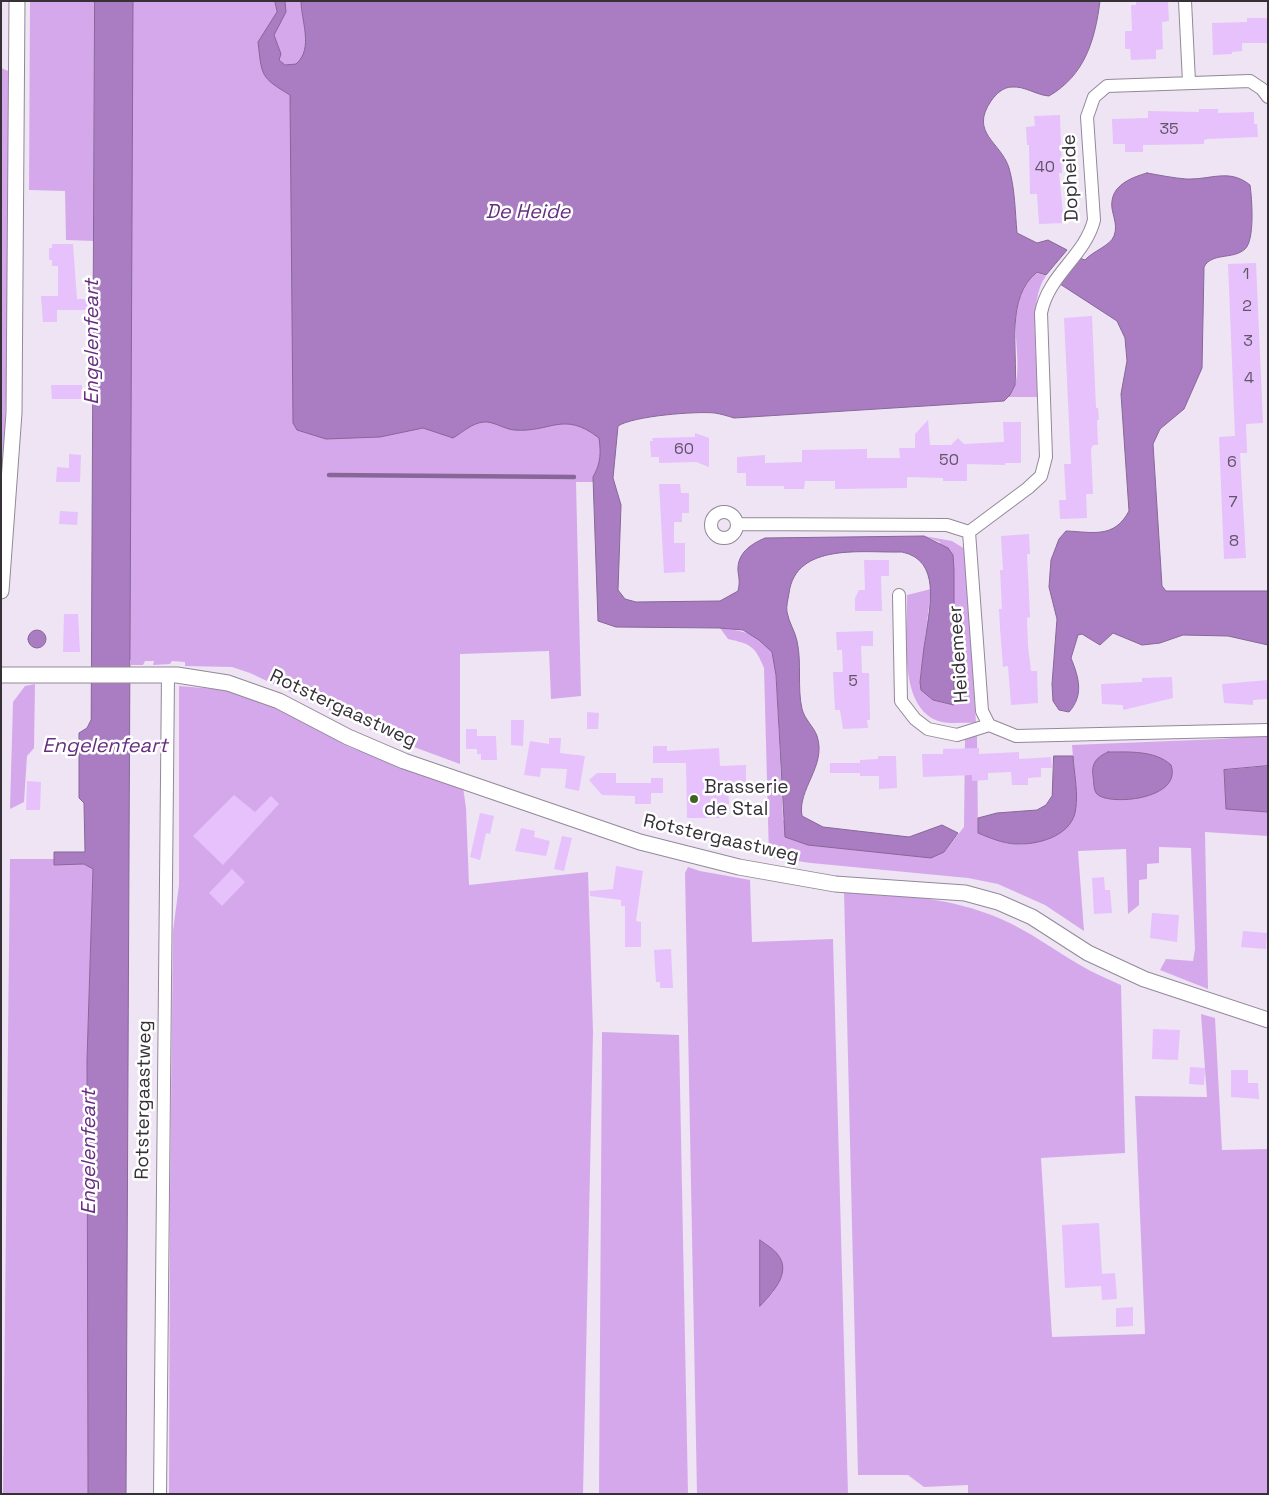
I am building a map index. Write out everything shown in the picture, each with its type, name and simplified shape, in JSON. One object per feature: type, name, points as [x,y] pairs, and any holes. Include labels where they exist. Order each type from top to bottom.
[{"type":"street","points":[[1,591],[4,511],[13,429],[17,1]]},
{"type":"street","points":[[1185,1],[1189,82]]},
{"type":"street","name":"Dopheide","points":[[969,532],[1041,476],[1046,458],[1042,313],[1044,298],[1049,287],[1090,236],[1094,220],[1087,117],[1094,97],[1107,86],[1189,82],[1250,81],[1266,89]]},
{"type":"street","points":[[737,524],[947,525],[969,532]]},
{"type":"street","name":"Heidemeer","points":[[969,532],[982,711],[990,725],[1016,736],[1268,730]]},
{"type":"street","points":[[899,595],[901,701],[915,719],[928,729],[957,734],[990,725]]},
{"type":"street","name":"Rotstergaastweg","points":[[1,675],[86,674],[203,677],[257,692],[348,737],[404,761],[640,842],[739,867],[835,884],[965,893],[998,902],[1032,917],[1088,953],[1144,979],[1268,1020]]},
{"type":"street","name":"Rotstergaastweg","points":[[160,1494],[168,676]]},
{"type":"shaded area","points":[[30,1],[95,1],[95,241],[66,240],[65,191],[29,190]]},
{"type":"shaded area","name":"De Heide","points":[[132,1],[771,1],[608,415],[601,482],[576,482],[581,696],[551,699],[549,651],[460,654],[460,764],[384,736],[250,673],[232,667],[185,666],[185,662],[172,661],[170,664],[153,665],[154,661],[145,661],[143,665],[131,665],[131,660],[128,660]]},
{"type":"shaded area","points":[[1,68],[11,72],[11,220],[4,463],[1,479]]},
{"type":"shaded area","points":[[1037,272],[1046,276],[1040,287],[1035,317],[1039,397],[1008,397],[1015,385],[1017,371],[1016,320],[1018,302],[1024,286]]},
{"type":"shaded area","points":[[924,536],[952,541],[965,549],[976,723],[942,722],[927,715],[917,703],[911,686],[906,648],[907,595],[931,589],[920,682],[933,700],[954,705],[940,542]]},
{"type":"shaded area","points":[[720,628],[742,631],[756,637],[768,646],[773,654],[776,675],[783,820],[944,852],[964,827],[965,737],[977,736],[978,833],[1019,845],[1037,839],[1077,804],[1072,745],[1221,739],[1268,735],[1268,766],[1224,770],[1226,809],[1268,812],[1268,836],[1205,832],[1208,989],[1160,970],[1166,959],[1193,961],[1195,949],[1191,848],[1159,847],[1159,863],[1147,864],[1147,879],[1139,880],[1139,905],[1128,914],[1126,849],[1078,851],[1084,931],[1045,905],[998,884],[968,878],[811,863],[769,857],[764,668],[755,650],[747,645],[728,639]],"holes":[[[1108,752],[1130,752],[1093,772],[1094,764]]]},
{"type":"shaded area","points":[[35,684],[34,748],[27,756],[24,802],[10,809],[13,702],[25,686]]},
{"type":"shaded area","points":[[179,686],[228,690],[249,696],[292,714],[349,747],[463,787],[466,808],[469,885],[588,872],[593,1032],[583,1494],[169,1494],[173,931],[179,885]]},
{"type":"shaded area","points":[[10,859],[54,859],[54,865],[84,864],[93,868],[87,1060],[88,1494],[3,1494]]},
{"type":"shaded area","points":[[688,867],[750,880],[752,942],[833,939],[848,1494],[697,1494],[685,873]],"holes":[[[760,1240],[779,1256],[774,1291],[760,1305]]]},
{"type":"shaded area","points":[[844,891],[924,898],[982,912],[1022,929],[1085,968],[1121,985],[1125,1153],[1041,1158],[1052,1337],[1145,1334],[1135,1096],[1207,1097],[1201,1014],[1215,1018],[1222,1150],[1268,1149],[1268,1494],[968,1494],[968,1485],[924,1487],[908,1475],[858,1475]]},
{"type":"shaded area","points":[[602,1032],[679,1035],[688,1494],[599,1494]]},
{"type":"water","name":"Engelenfeart","points":[[95,1],[133,1],[126,1494],[88,1494],[87,1060],[93,869],[84,864],[54,865],[54,852],[85,852],[84,803],[79,798],[79,733],[87,728],[91,720]]},
{"type":"water","name":"De Heide","points":[[275,1],[285,1],[286,12],[274,35],[281,54],[279,60],[285,65],[296,64],[304,51],[305,34],[301,1],[1100,1],[1091,43],[1080,67],[1071,78],[1049,96],[1021,88],[1006,88],[995,96],[985,112],[983,121],[985,129],[1009,168],[1014,192],[1017,233],[1037,243],[1048,240],[1067,250],[1046,275],[1037,272],[1027,283],[1020,296],[1015,325],[1015,385],[1010,395],[1004,401],[734,418],[715,413],[680,414],[637,419],[618,426],[613,478],[621,505],[618,590],[625,599],[636,602],[720,601],[738,591],[738,565],[742,554],[750,546],[765,538],[924,536],[948,548],[953,555],[954,570],[954,705],[933,700],[921,690],[920,682],[929,611],[930,586],[928,574],[923,564],[914,557],[902,552],[851,552],[818,558],[804,565],[794,577],[787,607],[798,649],[802,709],[816,733],[819,747],[815,767],[804,796],[802,816],[823,827],[909,837],[942,825],[958,833],[944,852],[931,858],[808,845],[785,837],[776,675],[772,652],[759,640],[743,630],[616,627],[598,621],[593,477],[600,458],[600,448],[599,438],[587,430],[576,425],[566,424],[538,429],[514,430],[484,422],[472,426],[453,438],[423,428],[380,437],[326,439],[297,430],[293,423],[290,95],[273,84],[264,74],[260,62],[258,42],[277,12]]},
{"type":"water","points":[[1147,173],[1186,179],[1227,176],[1235,177],[1250,185],[1252,228],[1248,244],[1240,252],[1212,259],[1204,267],[1202,368],[1184,409],[1160,429],[1153,444],[1162,586],[1166,591],[1268,591],[1268,645],[1228,636],[1183,635],[1160,643],[1142,645],[1113,633],[1100,645],[1082,634],[1078,635],[1071,658],[1079,686],[1077,699],[1069,712],[1059,710],[1053,701],[1052,684],[1057,619],[1049,587],[1051,560],[1059,539],[1066,531],[1102,532],[1110,530],[1123,520],[1129,511],[1121,394],[1127,361],[1125,338],[1117,321],[1060,284],[1077,257],[1085,260],[1112,240],[1116,227],[1112,201],[1116,190],[1130,179]]},
{"type":"water","points":[[37,630],[43,633],[46,639],[43,645],[37,648],[31,645],[28,639],[31,633]]},
{"type":"water","points":[[1108,752],[1149,754],[1165,760],[1171,765],[1172,777],[1166,786],[1156,793],[1128,799],[1104,798],[1097,794],[1095,790],[1093,767],[1098,758]]},
{"type":"water","points":[[1054,756],[1073,756],[1076,806],[1072,821],[1066,828],[1051,838],[1024,844],[1005,843],[978,833],[978,818],[997,813],[1037,810],[1046,805],[1052,796]]},
{"type":"water","points":[[1268,766],[1268,812],[1226,809],[1224,770]]},
{"type":"water","points":[[760,1240],[776,1253],[782,1262],[783,1269],[782,1276],[775,1289],[760,1306]]},
{"type":"building","points":[[1136,1],[1168,2],[1169,21],[1162,22],[1163,49],[1156,50],[1156,59],[1131,60],[1130,49],[1125,49],[1125,31],[1132,31],[1131,5],[1136,5]]},
{"type":"building","points":[[1247,18],[1268,18],[1268,43],[1242,43],[1242,51],[1232,52],[1232,54],[1213,55],[1212,23],[1247,22]]},
{"type":"building","points":[[1199,109],[1218,109],[1218,113],[1254,112],[1254,124],[1257,124],[1258,137],[1208,139],[1204,140],[1204,144],[1143,145],[1143,152],[1125,152],[1125,144],[1113,144],[1112,119],[1148,118],[1148,111],[1199,112]]},
{"type":"building","points":[[1060,115],[1062,173],[1059,173],[1064,223],[1039,224],[1037,194],[1030,194],[1029,145],[1027,145],[1026,127],[1035,126],[1034,116]]},
{"type":"building","points":[[52,244],[73,244],[77,299],[90,299],[90,310],[57,310],[57,322],[43,322],[41,296],[58,296],[58,266],[52,266],[52,260],[49,260],[49,248],[52,248]]},
{"type":"building","points":[[1256,263],[1263,423],[1246,424],[1247,453],[1240,453],[1246,558],[1224,559],[1219,437],[1235,436],[1228,264]]},
{"type":"building","points":[[1092,316],[1096,408],[1098,408],[1099,420],[1097,420],[1098,445],[1093,445],[1091,449],[1093,494],[1086,494],[1087,518],[1060,519],[1059,500],[1066,500],[1064,464],[1071,464],[1064,318]]},
{"type":"building","points":[[51,385],[82,385],[82,399],[52,399]]},
{"type":"building","points":[[928,420],[930,445],[951,445],[958,438],[964,444],[1004,442],[1003,422],[1021,422],[1021,463],[1005,463],[1005,465],[967,464],[967,481],[943,481],[943,478],[907,477],[907,488],[835,489],[835,481],[805,481],[804,489],[784,489],[784,486],[746,486],[746,473],[737,473],[737,457],[765,455],[765,463],[802,462],[802,450],[867,449],[867,458],[900,458],[899,448],[915,448],[915,434]]},
{"type":"building","points":[[695,433],[709,438],[709,467],[696,462],[659,463],[659,457],[651,457],[650,441],[653,441],[652,438],[695,437]]},
{"type":"building","points":[[69,454],[81,455],[80,482],[56,482],[57,467],[69,468]]},
{"type":"building","points":[[659,484],[680,484],[681,493],[689,493],[689,513],[682,513],[682,522],[674,522],[674,543],[685,543],[685,572],[664,573]]},
{"type":"building","points":[[60,511],[78,512],[77,525],[59,524]]},
{"type":"building","points":[[1029,534],[1030,554],[1027,554],[1030,617],[1027,618],[1028,646],[1031,671],[1037,671],[1038,703],[1011,705],[1008,666],[1003,667],[1000,628],[999,609],[1002,609],[1000,570],[1003,570],[1001,536]]},
{"type":"building","points":[[864,560],[889,560],[889,576],[881,576],[882,611],[855,611],[855,598],[859,590],[865,590]]},
{"type":"building","points":[[64,614],[78,614],[80,652],[63,652]]},
{"type":"building","points":[[873,631],[873,646],[861,646],[862,673],[869,673],[870,720],[867,720],[868,728],[843,729],[840,710],[835,710],[833,672],[843,672],[842,650],[837,650],[836,632]]},
{"type":"building","points":[[1172,677],[1173,698],[1123,710],[1123,705],[1102,704],[1101,684],[1142,682],[1142,678]]},
{"type":"building","points":[[1268,680],[1268,699],[1253,700],[1253,705],[1224,703],[1222,684]]},
{"type":"building","points":[[587,712],[599,713],[598,729],[587,729]]},
{"type":"building","points":[[511,720],[524,720],[523,746],[511,745]]},
{"type":"building","points":[[466,729],[477,729],[477,736],[496,736],[497,760],[481,760],[481,754],[477,754],[477,749],[466,749]]},
{"type":"building","points":[[549,738],[561,738],[560,753],[585,756],[579,791],[565,788],[567,769],[541,768],[540,777],[524,775],[530,741],[549,744]]},
{"type":"building","points":[[653,746],[667,746],[667,751],[719,748],[720,766],[746,765],[746,784],[728,784],[729,804],[720,804],[720,818],[687,818],[686,763],[653,763]]},
{"type":"building","points":[[979,748],[979,754],[1019,752],[1019,759],[1051,757],[1052,768],[1041,768],[1041,777],[1028,778],[1028,785],[1012,785],[1011,772],[988,773],[988,780],[972,781],[972,775],[923,777],[922,754],[943,754],[943,749]]},
{"type":"building","points":[[878,756],[896,756],[897,788],[879,789],[879,776],[860,776],[860,773],[830,773],[830,763],[860,763],[860,760],[878,759]]},
{"type":"building","points":[[597,773],[616,773],[616,783],[651,783],[651,778],[663,778],[663,793],[651,793],[651,804],[635,804],[635,796],[602,795],[589,780]]},
{"type":"building","points":[[27,781],[41,782],[40,810],[26,810]]},
{"type":"building","points":[[234,795],[255,812],[271,796],[279,804],[223,865],[193,836]]},
{"type":"building","points":[[480,813],[494,816],[490,834],[486,833],[480,860],[470,857]]},
{"type":"building","points":[[521,828],[535,831],[534,837],[550,841],[546,856],[515,851]]},
{"type":"building","points":[[562,836],[572,838],[564,871],[554,869]]},
{"type":"building","points":[[616,866],[643,871],[636,921],[641,922],[641,947],[625,947],[625,906],[621,906],[621,900],[590,896],[590,891],[613,889]]},
{"type":"building","points":[[232,869],[245,882],[222,906],[209,893]]},
{"type":"building","points":[[1104,877],[1105,890],[1110,890],[1112,913],[1094,914],[1092,878]]},
{"type":"building","points":[[1152,913],[1179,915],[1177,942],[1150,938]]},
{"type":"building","points":[[1243,931],[1267,933],[1266,949],[1241,947]]},
{"type":"building","points":[[671,949],[673,988],[660,988],[660,982],[656,982],[654,950]]},
{"type":"building","points":[[1153,1029],[1180,1030],[1178,1060],[1152,1059]]},
{"type":"building","points":[[1190,1067],[1205,1068],[1204,1085],[1189,1084]]},
{"type":"building","points":[[1231,1070],[1248,1070],[1248,1083],[1258,1083],[1259,1099],[1231,1097]]},
{"type":"building","points":[[1099,1223],[1102,1274],[1115,1273],[1117,1299],[1102,1300],[1101,1286],[1065,1288],[1062,1225]]},
{"type":"building","points":[[1133,1307],[1133,1326],[1116,1327],[1116,1308]]},
{"type":"waterway","points":[[329,475],[574,477]]},
{"type":"place","name":"Brasserie de Stal","points":[[694,799]]}]
